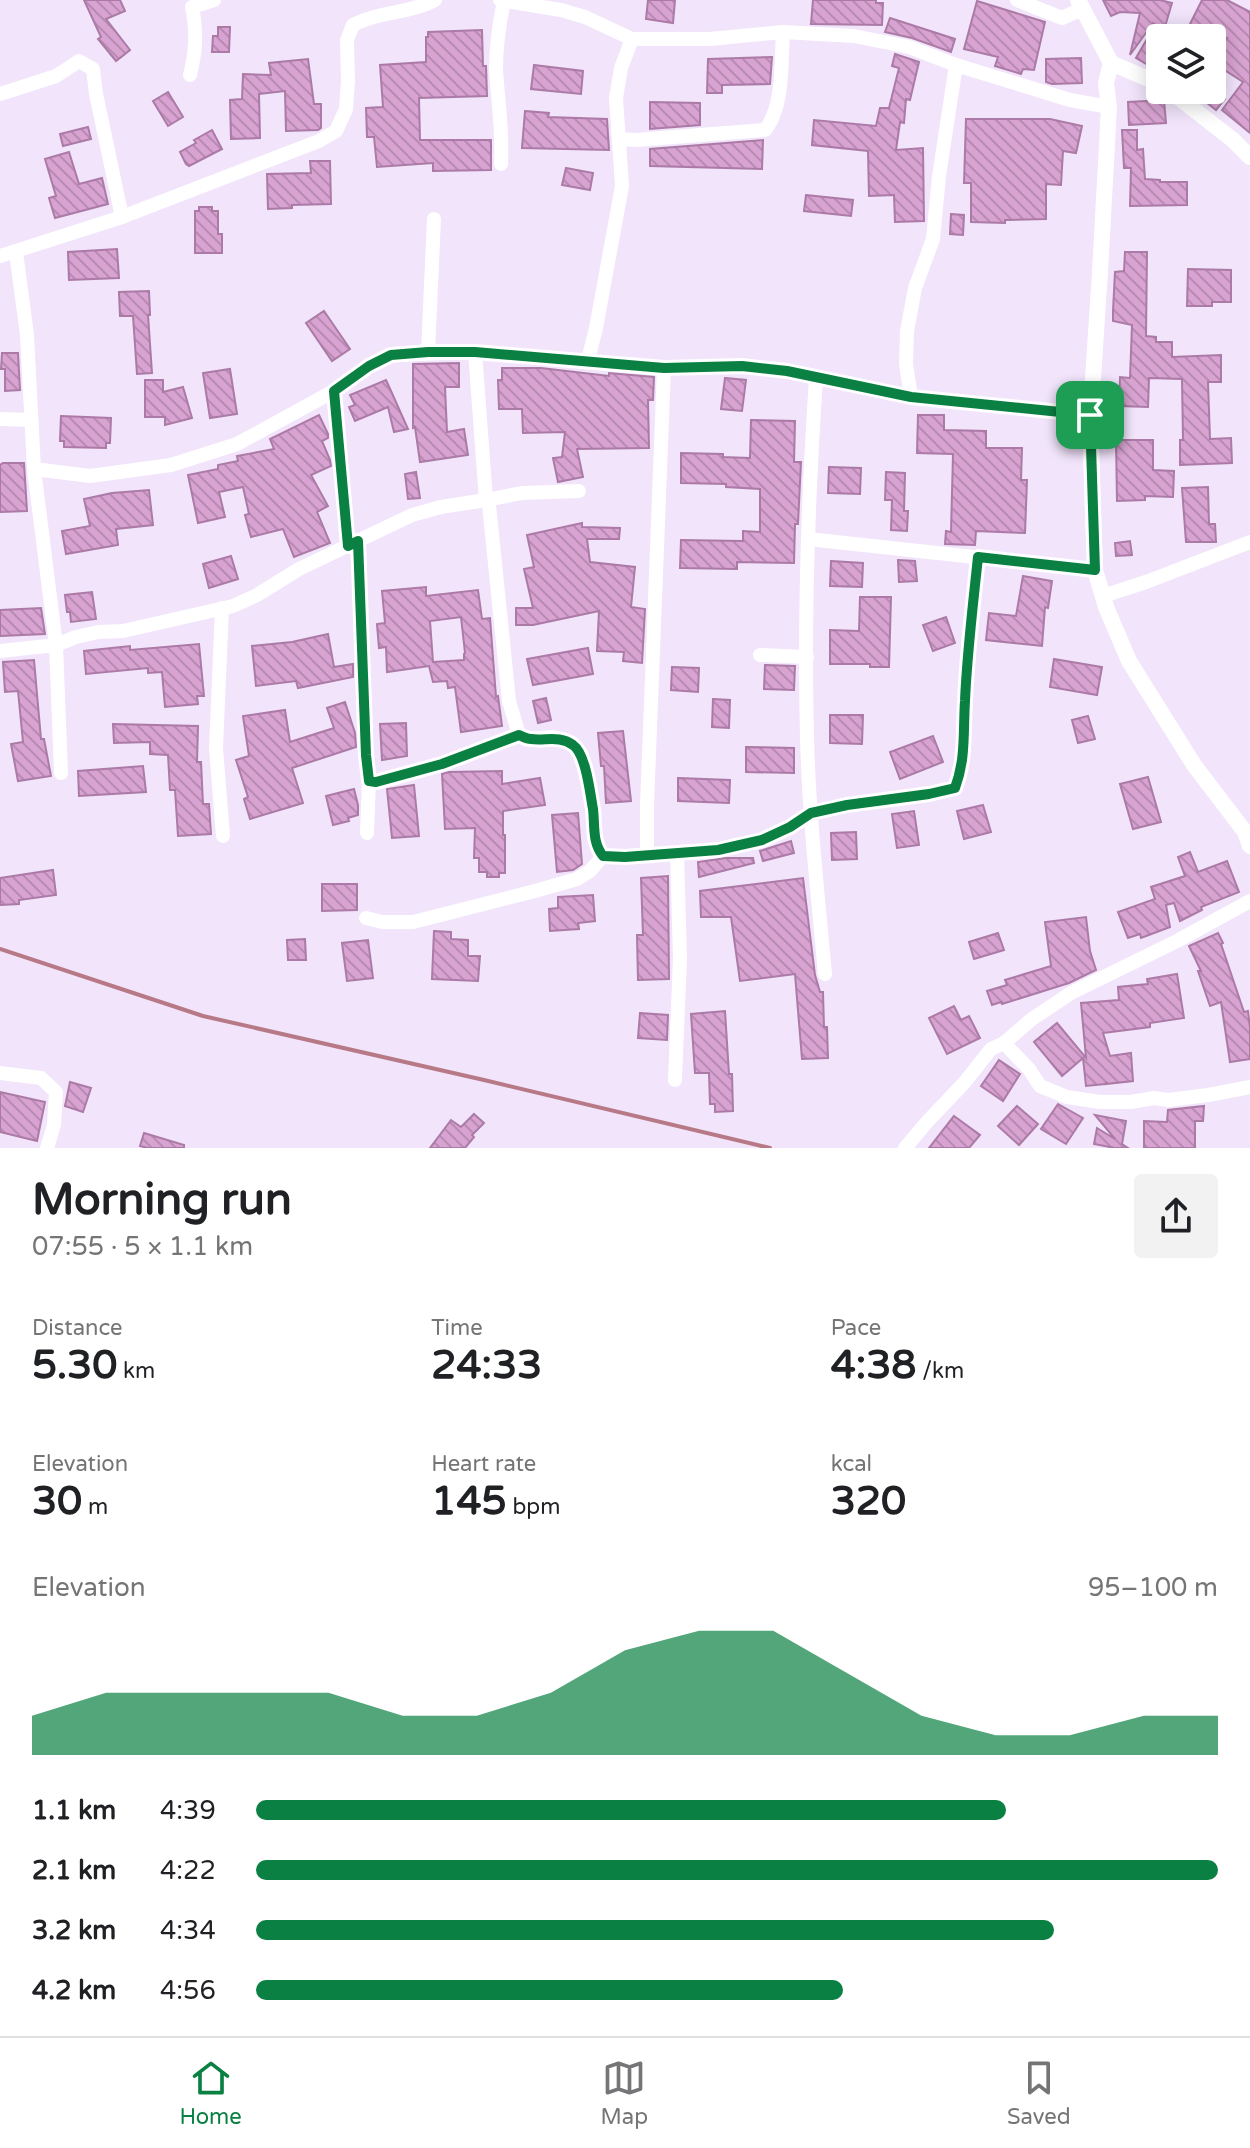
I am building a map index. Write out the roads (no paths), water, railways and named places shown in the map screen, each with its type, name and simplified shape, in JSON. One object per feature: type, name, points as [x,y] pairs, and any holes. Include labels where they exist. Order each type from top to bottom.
[{"type":"street","points":[[190,75],[196,50],[192,7],[214,0]]},
{"type":"street","points":[[0,256],[122,217],[307,147],[336,131],[346,109],[347,40],[353,25],[373,16],[403,12],[435,0]]},
{"type":"street","points":[[1017,0],[1062,18],[1080,4],[1111,63],[1146,78]]},
{"type":"street","points":[[501,164],[496,67],[502,1],[522,2],[585,17],[632,39],[710,39],[783,32],[854,36],[909,47],[956,65],[1070,100],[1109,107]]},
{"type":"street","points":[[620,139],[765,130],[778,105],[783,32]]},
{"type":"street","points":[[588,360],[622,186],[616,98],[621,68],[632,39]]},
{"type":"street","points":[[0,94],[56,76],[79,61],[93,69],[122,217]]},
{"type":"street","points":[[1111,63],[1106,83],[1109,107],[1090,415],[1095,570],[1106,607],[1129,661],[1194,765],[1245,832],[1250,846]]},
{"type":"street","points":[[911,397],[906,364],[907,331],[915,288],[933,239],[956,65]]},
{"type":"street","points":[[1187,104],[1250,157]]},
{"type":"street","points":[[428,352],[434,219]]},
{"type":"street","points":[[16,252],[27,335],[34,469],[56,645],[61,773]]},
{"type":"street","points":[[34,469],[90,476],[171,465],[237,444],[334,391],[369,366],[391,355],[428,352],[475,352],[664,368],[742,366],[787,371],[911,397],[1090,415]]},
{"type":"street","points":[[475,352],[486,500],[489,505],[509,701],[519,735]]},
{"type":"street","points":[[647,854],[664,368]]},
{"type":"street","points":[[816,378],[808,539],[807,739],[825,974]]},
{"type":"street","points":[[334,391],[353,543],[369,781],[367,833]]},
{"type":"street","points":[[0,419],[31,420]]},
{"type":"street","points":[[0,651],[56,645],[98,632],[123,631],[233,606],[299,569],[412,515],[522,493],[579,491]]},
{"type":"street","points":[[808,539],[1095,570]]},
{"type":"street","points":[[1103,596],[1250,542]]},
{"type":"street","points":[[603,856],[718,850],[762,840],[811,813],[955,788],[964,756],[964,704],[978,557]]},
{"type":"street","points":[[222,608],[216,748],[223,836]]},
{"type":"street","points":[[760,655],[807,657]]},
{"type":"street","points":[[369,781],[376,782],[442,764],[519,735],[531,739],[552,737],[572,743],[582,755],[593,809],[595,841],[603,856]]},
{"type":"street","points":[[675,1080],[680,958],[677,853]]},
{"type":"street","points":[[366,918],[382,922],[413,922],[535,891],[577,879],[590,871],[603,856]]},
{"type":"street","points":[[905,1148],[991,1049],[1004,1043],[1032,1019],[1071,993],[1250,901]]},
{"type":"street","points":[[1004,1043],[1029,1069],[1040,1086],[1067,1097],[1100,1102],[1154,1098],[1168,1100],[1250,1087]]},
{"type":"street","points":[[0,1073],[41,1078],[56,1092],[54,1125],[47,1148]]},
{"type":"waterway","points":[[0,949],[203,1016],[770,1148]]}]
